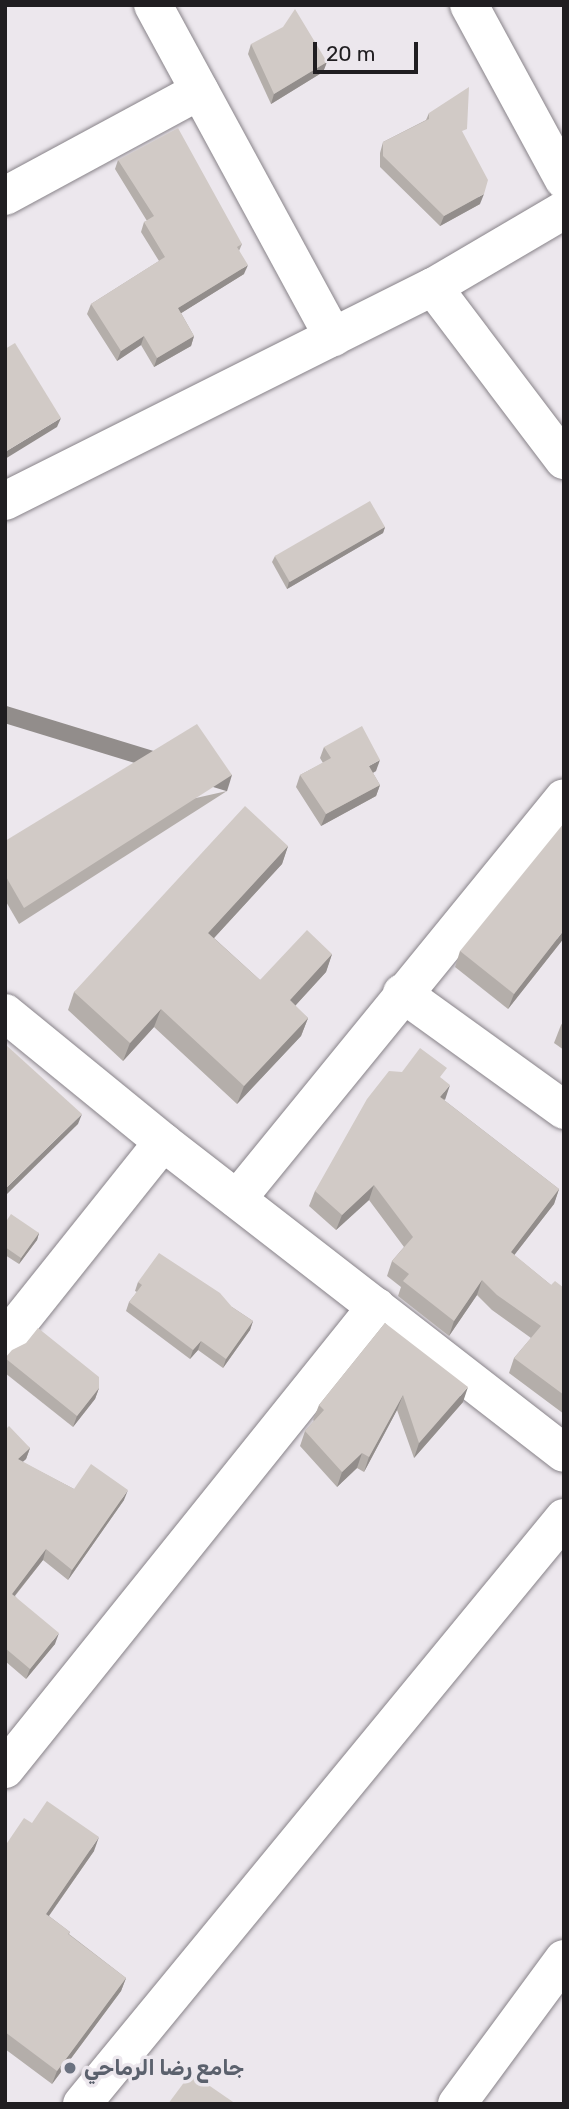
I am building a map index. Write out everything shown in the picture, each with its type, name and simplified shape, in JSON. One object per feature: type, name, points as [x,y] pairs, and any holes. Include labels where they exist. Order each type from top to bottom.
[{"type":"street","points":[[153,5],[333,337]]},
{"type":"street","points":[[468,5],[564,180]]},
{"type":"street","points":[[5,197],[199,91]]},
{"type":"street","points":[[5,501],[433,287],[564,210]]},
{"type":"street","points":[[433,287],[564,460]]},
{"type":"street","points":[[237,1199],[402,993],[564,798]]},
{"type":"street","points":[[402,993],[564,1110]]},
{"type":"street","points":[[5,1013],[163,1142],[564,1453]]},
{"type":"street","points":[[5,1340],[163,1142]]},
{"type":"street","points":[[5,1769],[376,1307]]},
{"type":"street","points":[[82,2104],[564,1518]]},
{"type":"street","points":[[457,2104],[564,1959]]},
{"type":"building","points":[[295,9],[327,62],[274,94],[251,44],[283,27]]},
{"type":"building","points":[[469,87],[467,129],[462,131],[488,180],[484,194],[444,216],[383,156],[383,142],[429,119],[429,113]]},
{"type":"building","points":[[178,128],[242,244],[237,247],[248,265],[178,308],[194,336],[157,358],[144,336],[121,351],[91,304],[165,257],[144,222],[154,216],[118,160]]},
{"type":"building","points":[[15,343],[61,418],[5,452],[5,349]]},
{"type":"building","points":[[370,501],[385,527],[290,582],[275,556]]},
{"type":"building","points":[[197,724],[232,775],[24,908],[5,875],[5,841]]},
{"type":"building","points":[[362,726],[380,760],[369,766],[380,785],[326,814],[300,775],[331,758],[324,747]]},
{"type":"building","points":[[245,806],[288,846],[208,933],[260,980],[307,930],[332,954],[290,1000],[308,1018],[244,1086],[161,1009],[130,1043],[74,992]]},
{"type":"building","points":[[564,823],[564,930],[514,994],[460,951]]},
{"type":"building","points":[[5,1044],[82,1114],[5,1189]]},
{"type":"building","points":[[420,1048],[447,1068],[440,1077],[450,1085],[440,1097],[559,1189],[511,1252],[551,1285],[555,1281],[564,1288],[564,1395],[514,1358],[541,1326],[497,1295],[482,1280],[454,1321],[403,1281],[409,1274],[392,1261],[413,1237],[374,1185],[342,1215],[315,1191],[367,1099],[389,1071],[402,1072]]},
{"type":"building","points":[[11,1214],[39,1233],[21,1258],[5,1247],[5,1223]]},
{"type":"building","points":[[159,1253],[220,1293],[232,1307],[253,1321],[226,1359],[201,1341],[193,1350],[129,1302],[142,1285],[138,1282]]},
{"type":"building","points":[[385,1323],[468,1387],[419,1443],[403,1395],[369,1457],[362,1453],[342,1472],[305,1431],[324,1410],[319,1405]]},
{"type":"building","points":[[38,1328],[99,1377],[99,1388],[77,1416],[5,1358],[12,1350],[26,1343]]},
{"type":"building","points":[[9,1426],[30,1448],[18,1459],[74,1489],[91,1464],[128,1490],[72,1570],[46,1549],[12,1594],[59,1633],[30,1669],[5,1648],[5,1430]]},
{"type":"building","points":[[47,1801],[99,1837],[46,1914],[126,1978],[57,2071],[5,2032],[5,1846],[24,1818],[32,1823]]},
{"type":"building","points":[[191,2073],[236,2104],[168,2104]]},
{"type":"place","name":"جامع رضا الرماحي","points":[[70,2068]]}]
